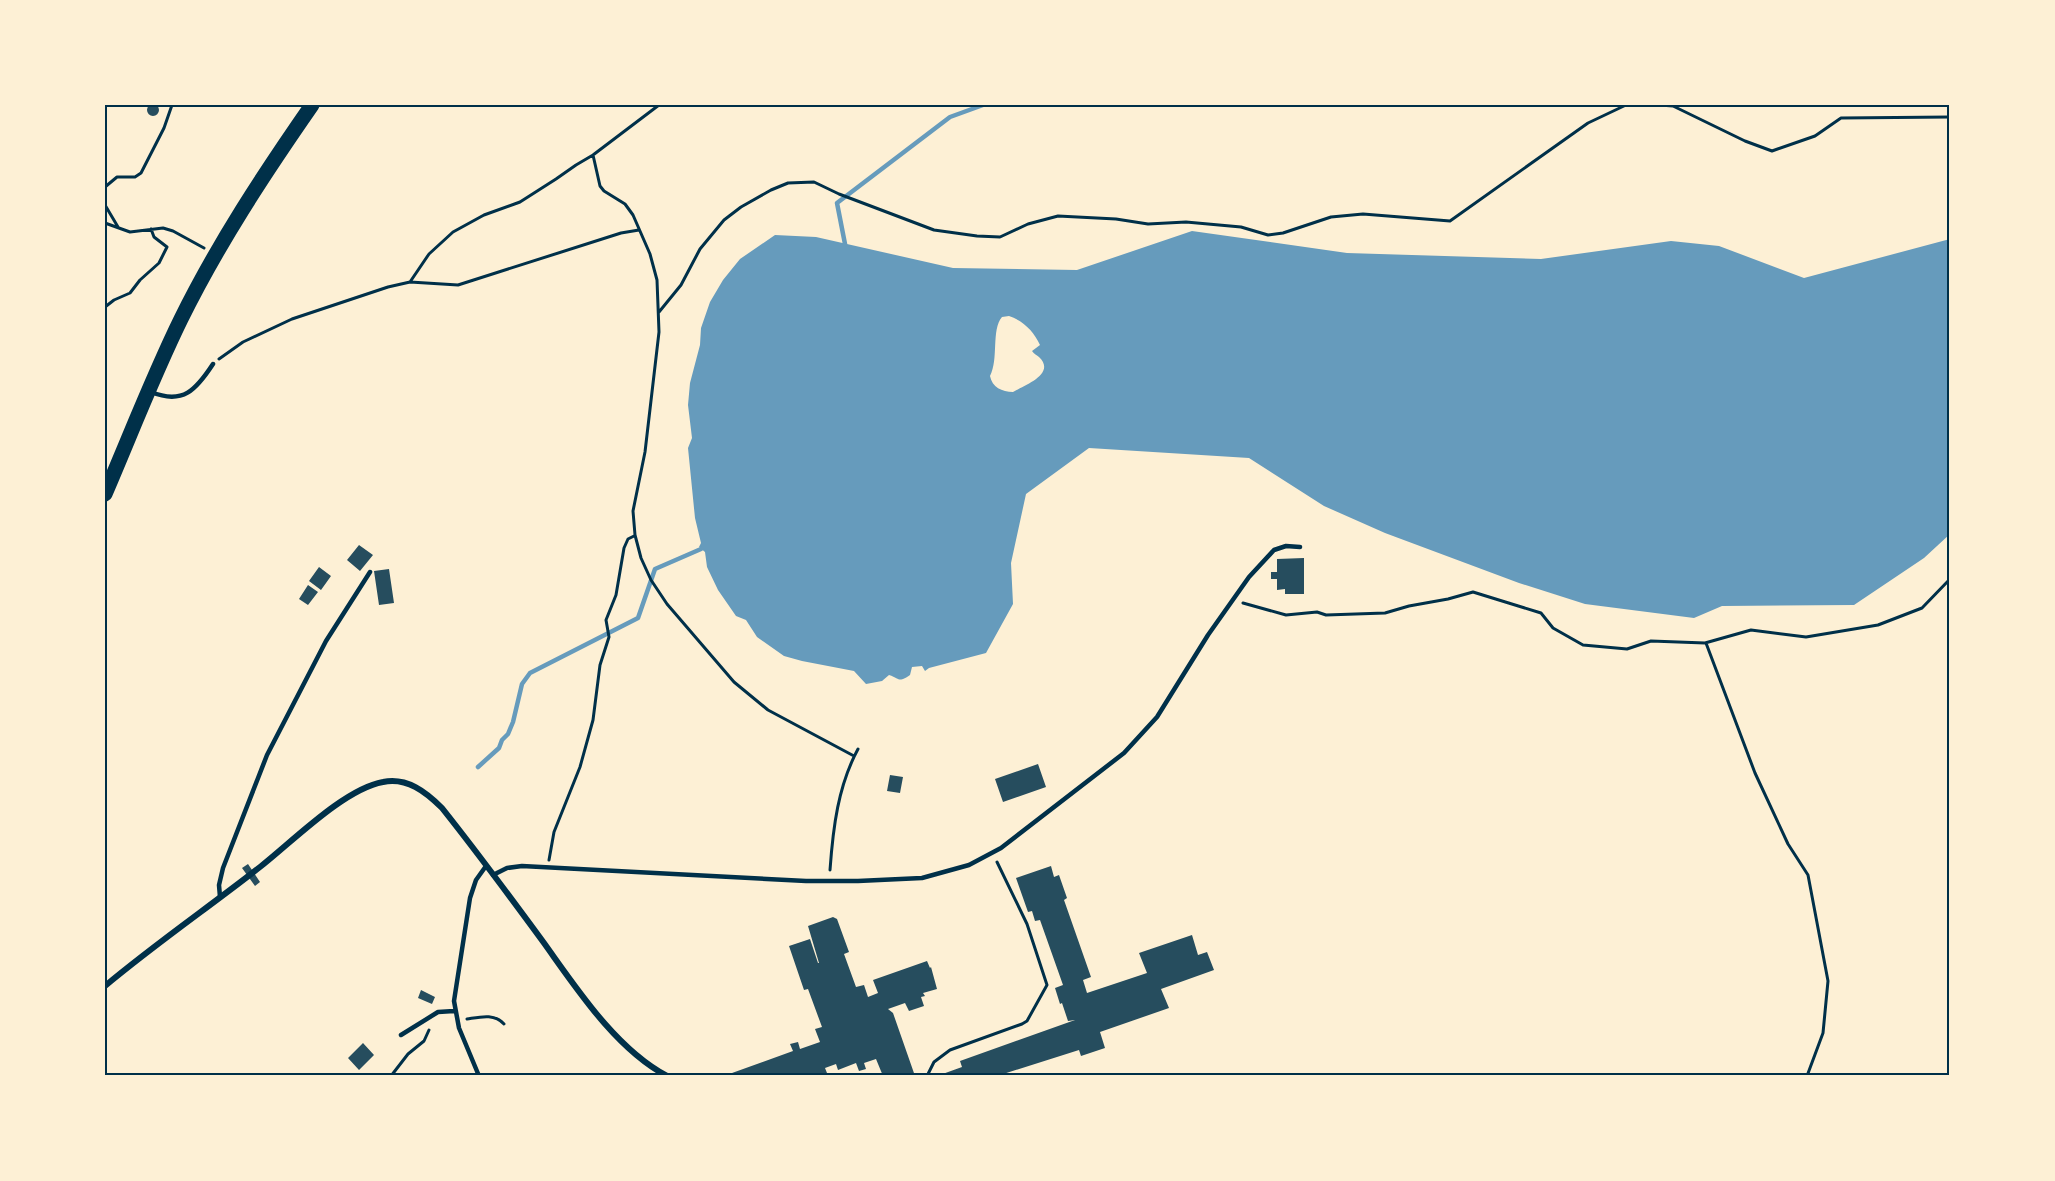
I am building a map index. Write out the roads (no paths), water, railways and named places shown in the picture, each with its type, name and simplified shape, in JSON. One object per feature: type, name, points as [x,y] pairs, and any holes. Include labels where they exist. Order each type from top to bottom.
[{"type":"main road","points":[[105,494],[148,391],[215,255],[256,188],[312,105]]},
{"type":"street","points":[[105,986],[163,939],[361,789],[383,781],[405,783],[422,790],[452,820],[597,1012],[634,1052],[667,1076]]},
{"type":"lane","points":[[148,391],[170,398],[185,394],[197,386],[213,364]]},
{"type":"lane","points":[[493,876],[515,866],[829,881],[883,881],[934,876],[960,869],[992,854],[1101,773],[1135,743],[1157,717],[1249,577],[1274,550],[1286,546],[1300,547]]},
{"type":"lane","points":[[220,897],[219,885],[223,868],[267,755],[320,651],[369,572]]},
{"type":"lane","points":[[479,1076],[454,1011],[455,990],[470,898],[476,880],[486,866]]},
{"type":"lane","points":[[401,1035],[438,1012],[454,1011]]},
{"type":"water","points":[[1192,231],[1347,253],[1541,259],[1671,241],[1719,246],[1804,278],[1950,239],[1950,534],[1924,558],[1854,605],[1722,606],[1694,618],[1585,604],[1519,583],[1385,533],[1324,506],[1249,458],[1089,448],[1026,494],[1011,563],[1013,604],[986,653],[925,671],[922,666],[912,667],[910,675],[903,679],[889,675],[882,681],[866,684],[854,671],[784,656],[757,637],[746,620],[736,616],[718,590],[707,567],[705,552],[699,547],[701,543],[695,518],[688,448],[692,438],[688,405],[690,383],[700,345],[701,328],[710,302],[723,280],[740,259],[775,235],[816,237],[953,268],[1077,270]],"holes":[[[1009,316],[1032,331],[1038,340],[1040,345],[1032,351],[1039,357],[1044,369],[1036,379],[1013,392],[998,388],[990,376],[993,369],[997,329],[1002,317]]]},
{"type":"waterway","points":[[845,244],[837,203],[950,117],[983,105]]},
{"type":"waterway","points":[[478,767],[499,748],[502,740],[508,734],[522,684],[530,673],[638,618],[655,569],[701,549]]}]
